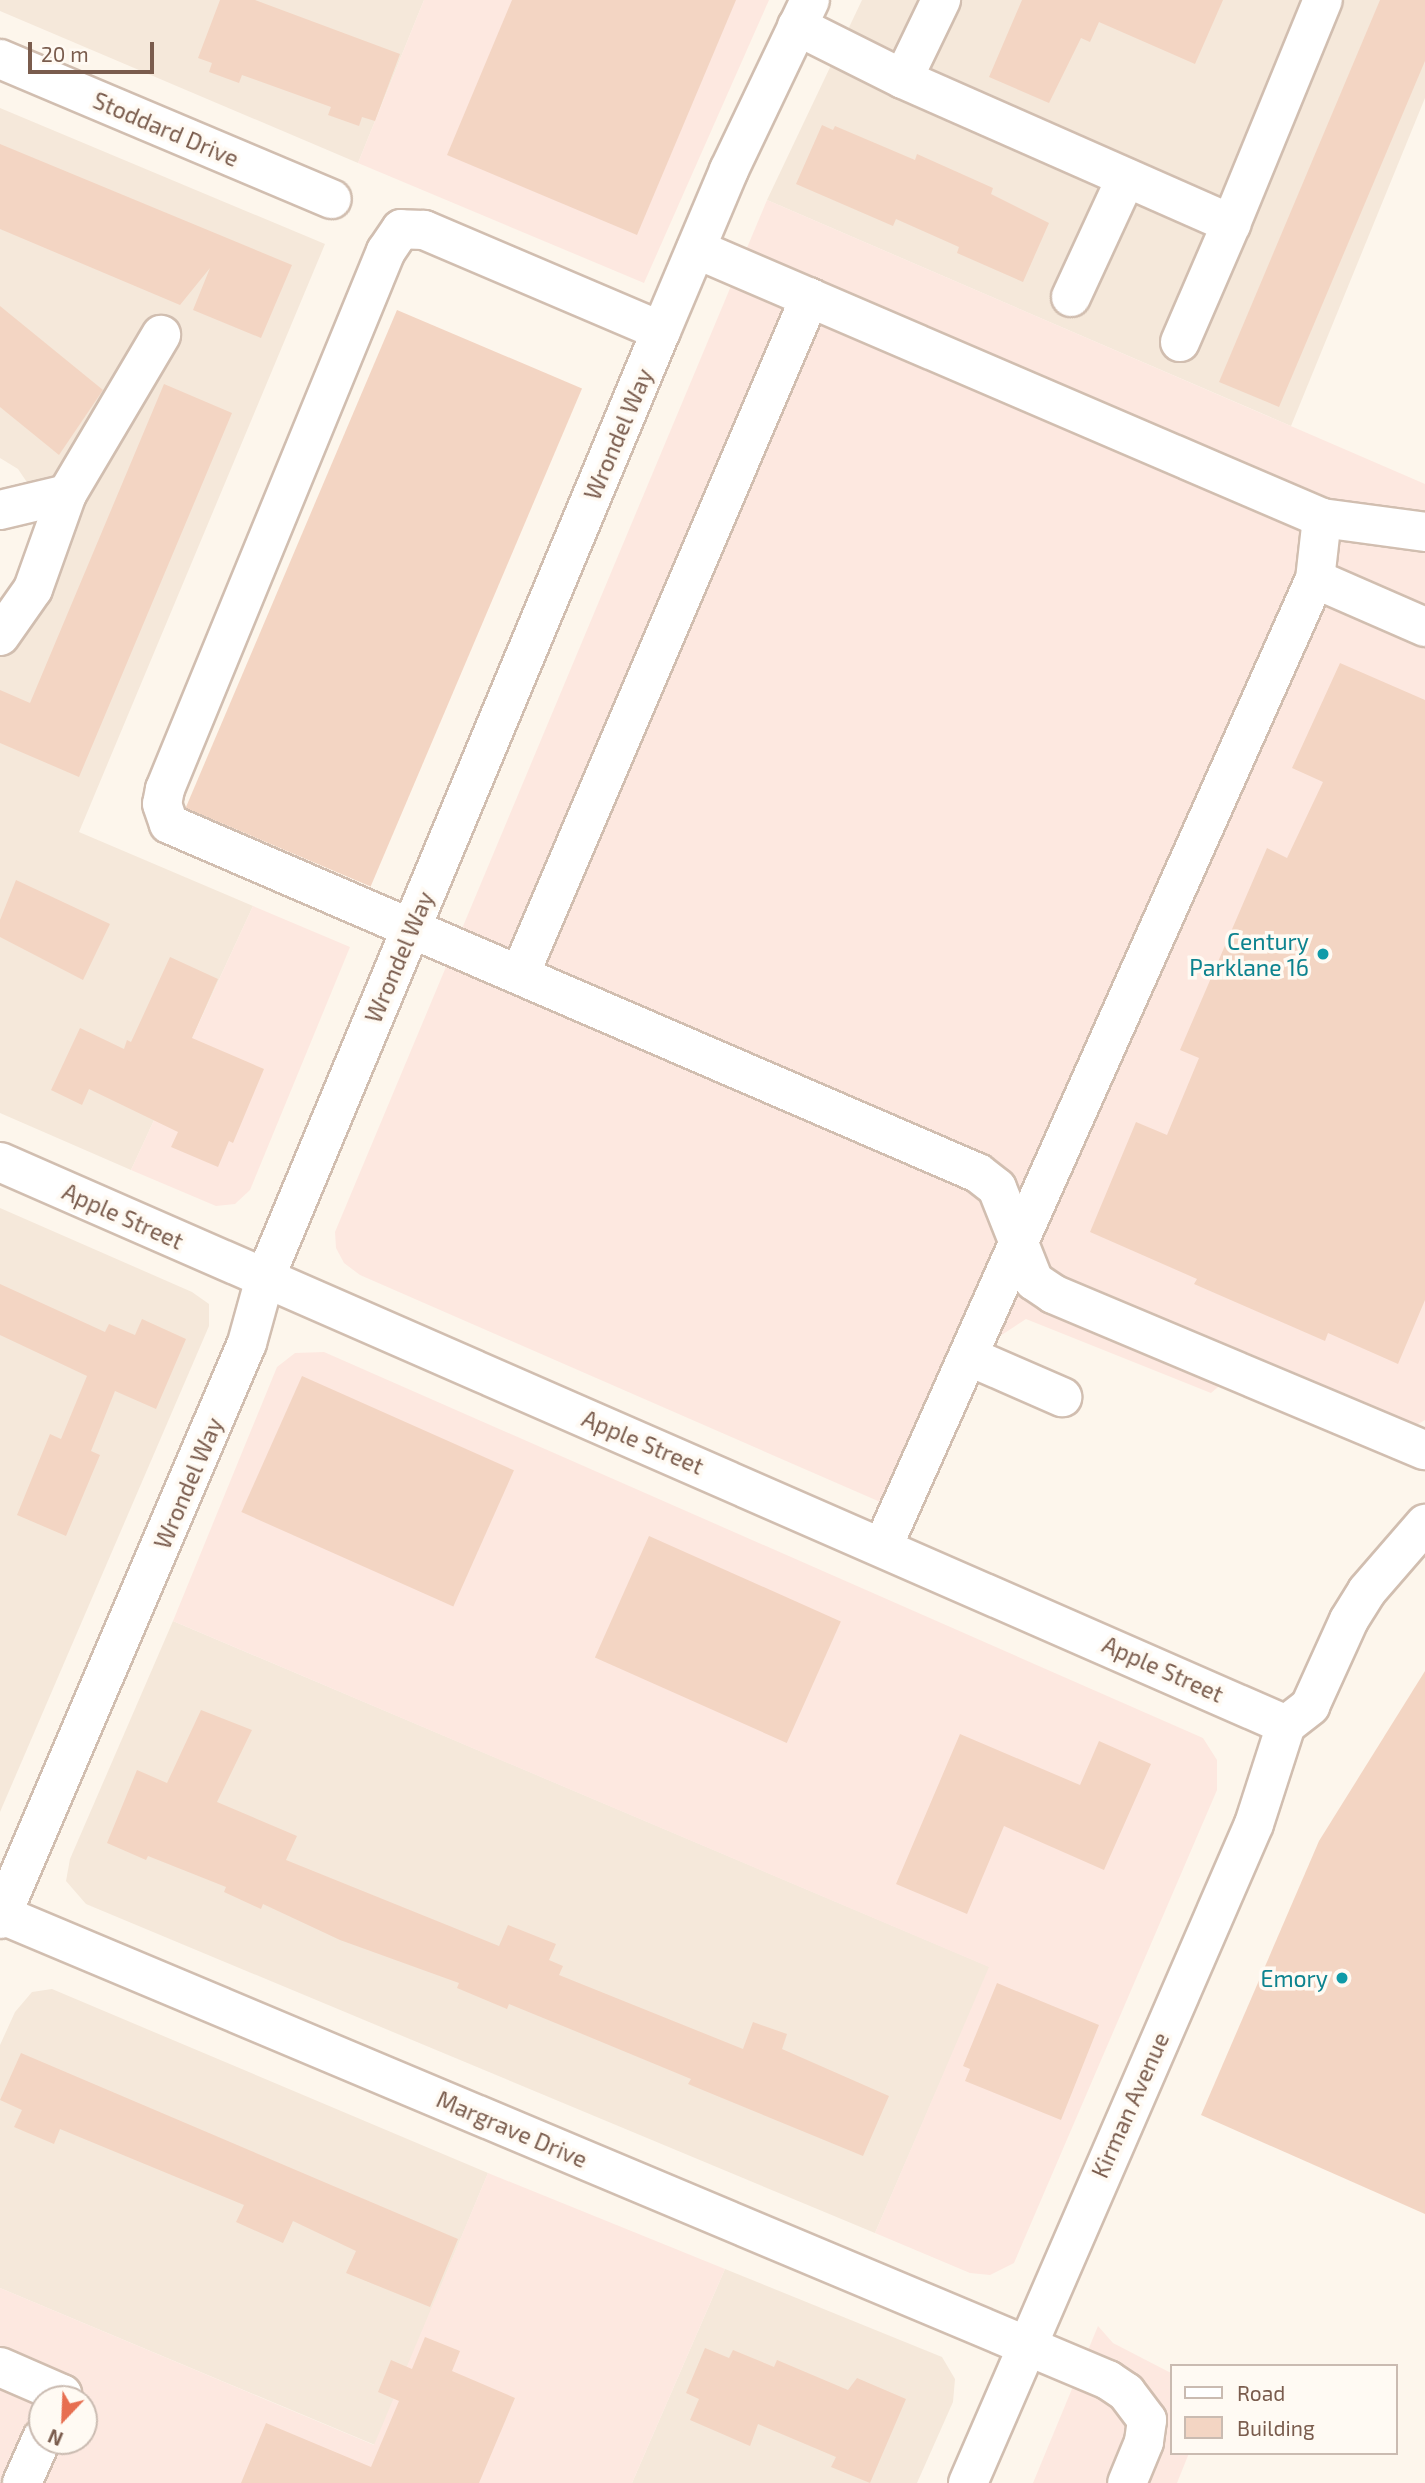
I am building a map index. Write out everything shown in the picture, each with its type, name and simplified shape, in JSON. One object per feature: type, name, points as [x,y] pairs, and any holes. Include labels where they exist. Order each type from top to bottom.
[{"type":"street","points":[[903,79],[941,0]]},
{"type":"street","points":[[1180,342],[1323,0]]},
{"type":"street","points":[[804,13],[903,79],[1230,224]]},
{"type":"street","name":"Wrondel Way","points":[[1,1916],[247,1343],[265,1278],[661,331],[804,13]]},
{"type":"street","name":"Stoddard Drive","points":[[0,59],[332,199]]},
{"type":"street","points":[[1070,297],[1126,178]]},
{"type":"street","points":[[661,331],[424,230],[401,229],[386,251],[165,789],[162,804],[169,824],[978,1173],[997,1188],[1034,1281],[1053,1294],[1425,1450]]},
{"type":"street","points":[[696,249],[1322,519],[1425,532]]},
{"type":"street","points":[[520,974],[810,297]]},
{"type":"street","points":[[0,636],[33,589],[67,494],[162,335]]},
{"type":"street","points":[[0,510],[67,494]]},
{"type":"street","points":[[883,1546],[1315,579],[1322,519]]},
{"type":"street","points":[[1315,579],[1425,627]]},
{"type":"street","name":"Apple Street","points":[[0,1162],[883,1546],[1286,1725]]},
{"type":"street","points":[[968,1356],[1062,1397]]},
{"type":"street","points":[[1286,1725],[1310,1706],[1349,1619],[1367,1591],[1425,1524]]},
{"type":"street","name":"Kirman Avenue","points":[[968,2483],[1024,2345],[1254,1824],[1286,1725]]},
{"type":"street","name":"Margrave Drive","points":[[1,1916],[1108,2380],[1139,2406],[1147,2420],[1144,2442],[1127,2483]]},
{"type":"street","points":[[0,2367],[38,2385]]},
{"type":"street","points":[[22,2483],[34,2455]]},
{"type":"shaded area","points":[[0,0],[424,0],[358,163],[0,11]]},
{"type":"shaded area","points":[[424,0],[769,0],[644,283],[358,163]]},
{"type":"shaded area","points":[[862,0],[1425,0],[1425,98],[1291,426],[767,200]]},
{"type":"shaded area","points":[[0,108],[325,244],[79,832],[253,906],[131,1170],[0,1113],[0,600],[26,578],[41,503],[18,469],[0,458]]},
{"type":"shaded area","points":[[767,200],[1425,484],[1425,1420],[1413,1427],[1269,1362],[1238,1370],[1211,1393],[1026,1319],[997,1338],[917,1518],[360,1275],[344,1263],[336,1248],[335,1232]]},
{"type":"shaded area","points":[[253,906],[350,947],[250,1190],[235,1204],[216,1206],[131,1170]]},
{"type":"shaded area","points":[[0,1208],[192,1292],[209,1304],[209,1326],[0,1812]]},
{"type":"shaded area","points":[[324,1352],[1203,1738],[1217,1760],[1217,1790],[1014,2263],[990,2275],[970,2273],[875,2233],[989,1967],[173,1621],[277,1367],[295,1353]]},
{"type":"shaded area","points":[[173,1621],[990,1967],[875,2233],[86,1904],[66,1881],[70,1859]]},
{"type":"shaded area","points":[[52,1989],[488,2173],[375,2445],[0,2288],[0,2045],[15,2012],[32,1992]]},
{"type":"shaded area","points":[[488,2173],[725,2269],[632,2483],[0,2483],[0,2288],[374,2445]]},
{"type":"shaded area","points":[[725,2269],[942,2357],[955,2379],[953,2402],[917,2483],[632,2483]]},
{"type":"shaded area","points":[[1098,2326],[1113,2343],[1170,2372],[1170,2455],[1188,2455],[1177,2483],[1033,2483]]},
{"type":"building","points":[[220,0],[255,0],[400,54],[375,121],[362,117],[359,126],[328,115],[331,107],[242,75],[239,83],[209,72],[212,63],[198,58]]},
{"type":"building","points":[[512,0],[736,0],[637,235],[447,155]]},
{"type":"building","points":[[1022,0],[1223,0],[1195,64],[1099,22],[1090,42],[1081,38],[1049,103],[989,77]]},
{"type":"building","points":[[1380,0],[1425,0],[1425,61],[1279,407],[1219,382]]},
{"type":"building","points":[[822,125],[833,130],[835,126],[915,160],[917,154],[993,188],[991,194],[1049,223],[1023,282],[957,253],[959,247],[896,219],[893,226],[796,184]]},
{"type":"building","points":[[0,144],[292,265],[261,338],[193,310],[210,268],[180,305],[0,229]]},
{"type":"building","points":[[0,306],[103,390],[59,455],[0,407]]},
{"type":"building","points":[[397,310],[582,389],[371,887],[186,808]]},
{"type":"building","points":[[164,384],[232,413],[79,777],[0,743],[0,690],[30,703]]},
{"type":"building","name":"Century Parklane 16","points":[[1340,663],[1425,700],[1425,1300],[1398,1364],[1328,1333],[1325,1341],[1194,1284],[1197,1279],[1090,1232],[1136,1122],[1167,1135],[1199,1058],[1180,1050],[1267,848],[1287,858],[1323,782],[1292,768]]},
{"type":"building","points":[[16,880],[110,924],[83,980],[0,937],[0,920]]},
{"type":"building","points":[[170,957],[218,979],[192,1038],[264,1069],[233,1143],[229,1141],[218,1167],[171,1147],[178,1132],[89,1089],[82,1105],[51,1090],[80,1028],[124,1049],[127,1040],[131,1042]]},
{"type":"building","points":[[0,1284],[105,1332],[109,1324],[135,1335],[142,1319],[186,1339],[156,1409],[115,1391],[91,1451],[100,1455],[66,1536],[17,1515],[50,1434],[61,1439],[87,1376],[0,1335]]},
{"type":"building","points":[[302,1376],[514,1470],[453,1606],[241,1512]]},
{"type":"building","points":[[649,1536],[841,1621],[787,1743],[595,1658]]},
{"type":"building","name":"Emory","points":[[1425,1671],[1425,2214],[1201,2115],[1319,1841]]},
{"type":"building","points":[[201,1710],[252,1730],[217,1802],[297,1836],[286,1860],[499,1946],[508,1925],[556,1944],[549,1960],[563,1966],[559,1975],[743,2049],[753,2022],[787,2034],[782,2049],[889,2096],[863,2156],[688,2084],[691,2079],[509,2004],[507,2009],[457,1988],[459,1983],[340,1940],[263,1904],[261,1909],[224,1892],[226,1887],[148,1856],[146,1860],[107,1843],[137,1770],[167,1783]]},
{"type":"building","points":[[960,1734],[1080,1785],[1099,1741],[1151,1764],[1104,1870],[1004,1826],[967,1914],[896,1884]]},
{"type":"building","points":[[997,1983],[1099,2025],[1061,2120],[965,2081],[970,2069],[963,2066]]},
{"type":"building","points":[[21,2053],[458,2239],[430,2307],[346,2273],[356,2251],[293,2221],[283,2243],[236,2222],[244,2205],[60,2129],[54,2144],[14,2127],[22,2110],[0,2100]]},
{"type":"building","points":[[425,2337],[460,2351],[452,2371],[515,2398],[479,2483],[241,2483],[266,2423],[371,2467],[399,2401],[378,2392],[391,2360],[412,2369]]},
{"type":"building","points":[[705,2348],[729,2358],[733,2350],[774,2367],[777,2360],[848,2390],[857,2378],[906,2399],[870,2483],[831,2467],[836,2457],[758,2424],[750,2446],[690,2420],[699,2399],[686,2393]]},
{"type":"place","name":"Century Parklane 16","points":[[1323,954]]},
{"type":"place","name":"Emory","points":[[1342,1978]]}]
